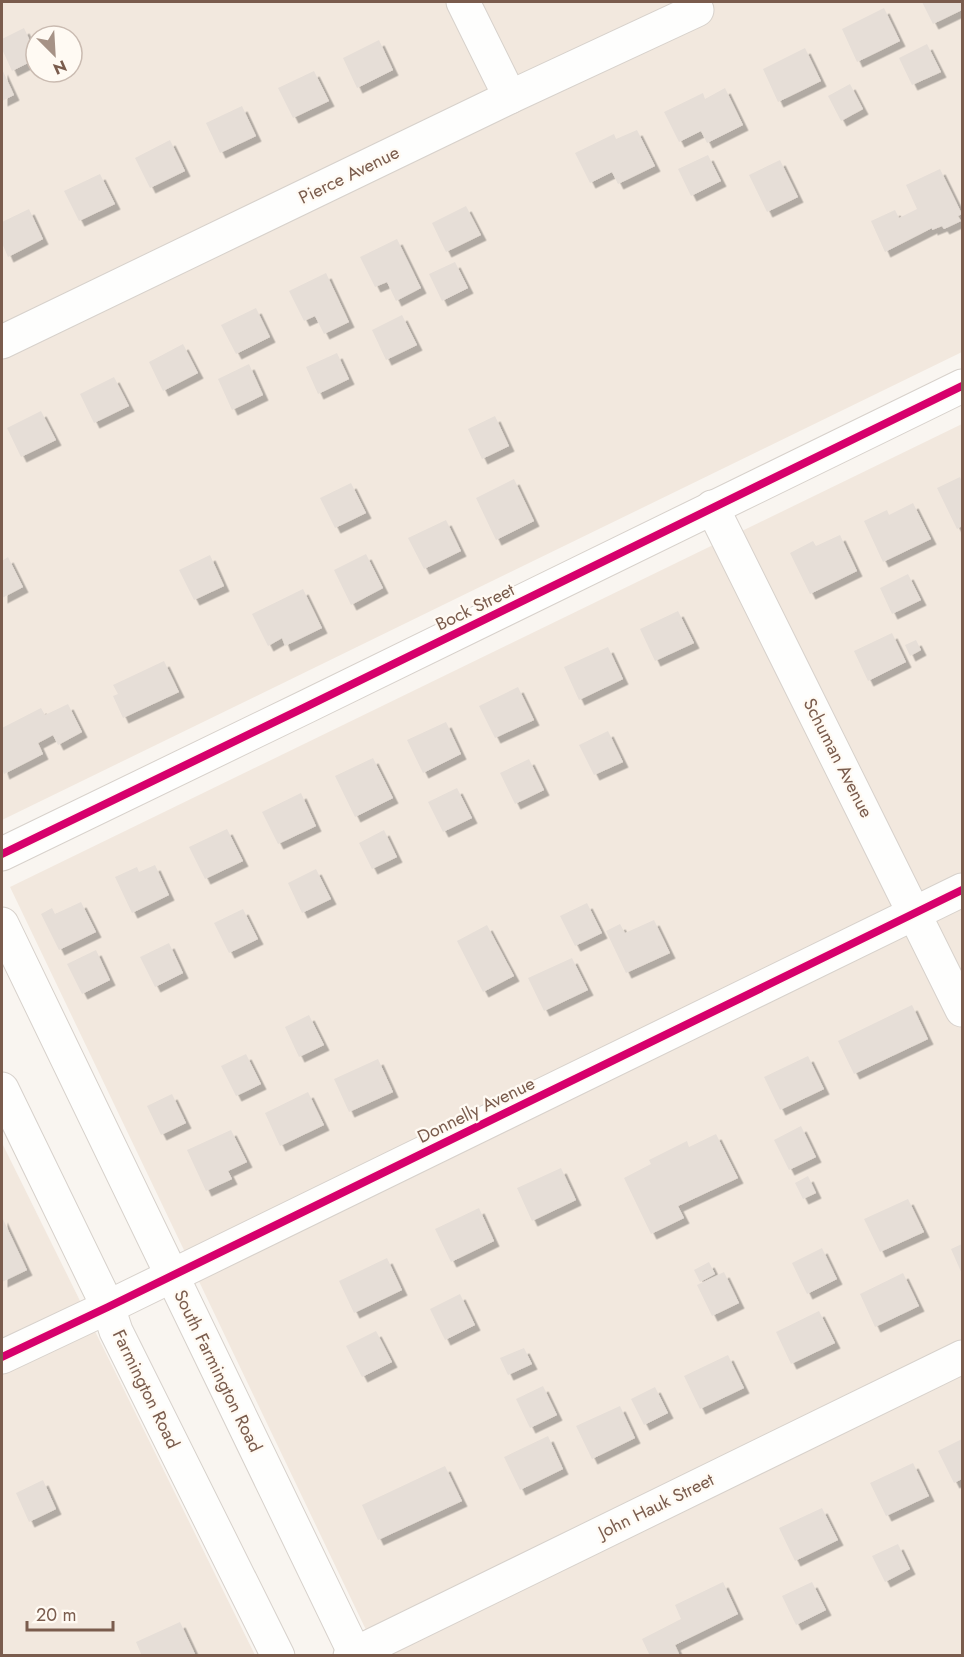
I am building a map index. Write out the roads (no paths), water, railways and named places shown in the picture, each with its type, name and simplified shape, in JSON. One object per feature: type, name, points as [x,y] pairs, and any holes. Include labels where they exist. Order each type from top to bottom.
[{"type":"street","points":[[463,2],[510,97]]},
{"type":"street","name":"Pierce Avenue","points":[[2,342],[510,97],[697,10]]},
{"type":"street","name":"Bock Street","points":[[2,854],[963,386]]},
{"type":"street","name":"Schuman Avenue","points":[[712,507],[963,1010]]},
{"type":"street","name":"Donnelly Avenue","points":[[2,1357],[963,890]]},
{"type":"street","name":"South Farmington Road","points":[[2,924],[354,1655]]},
{"type":"street","name":"Farmington Road","points":[[2,1089],[108,1307],[116,1331],[278,1656]]},
{"type":"street","name":"John Hauk Street","points":[[354,1655],[963,1357]]}]
